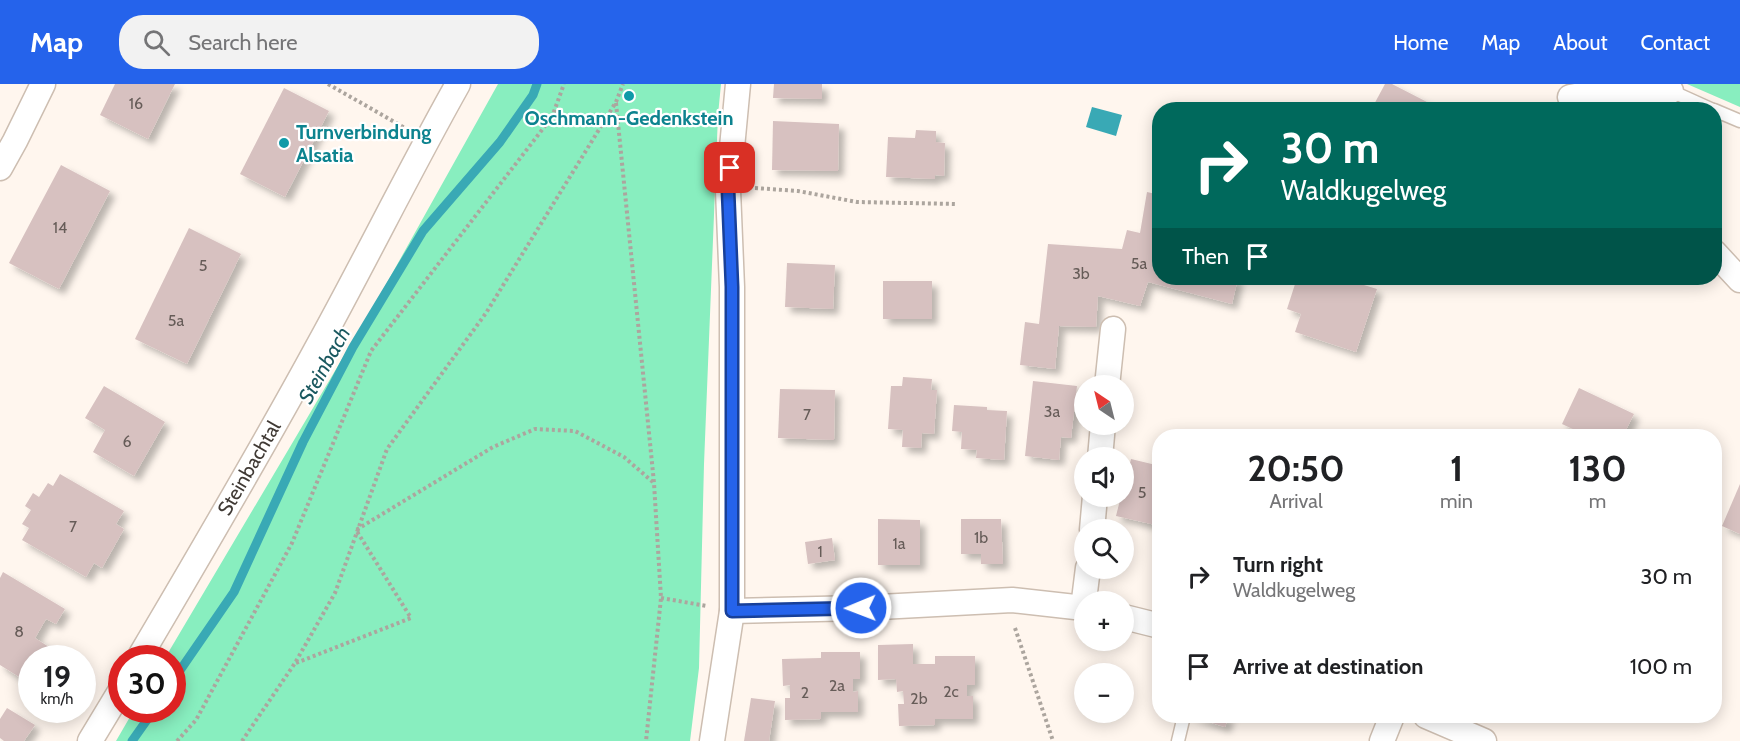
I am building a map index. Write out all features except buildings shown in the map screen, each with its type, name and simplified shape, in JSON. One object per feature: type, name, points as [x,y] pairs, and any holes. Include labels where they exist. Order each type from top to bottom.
[{"type":"street","points":[[0,168],[43,84]]},
{"type":"street","name":"Steinbachtal","points":[[147,645],[318,347],[426,140],[458,84]]},
{"type":"street","points":[[712,741],[732,611],[732,287],[728,190],[738,84]]},
{"type":"street","points":[[1570,97],[1598,92],[1671,91]]},
{"type":"street","points":[[1722,261],[1740,280]]},
{"type":"street","points":[[1108,375],[1113,329]]},
{"type":"street","points":[[732,611],[861,608],[1012,600],[1074,607]]},
{"type":"street","points":[[1134,620],[1152,624]]},
{"type":"street","points":[[90,741],[108,711]]},
{"type":"street","points":[[1382,741],[1389,723]]},
{"type":"street","points":[[1442,723],[1484,741]]},
{"type":"lane","points":[[1671,91],[1696,102]]},
{"type":"lane","points":[[1722,113],[1740,121]]},
{"type":"lane","points":[[1178,741],[1182,723]]},
{"type":"path","points":[[328,84],[426,140]]},
{"type":"path","points":[[177,741],[196,720],[292,543],[370,351],[552,117],[564,84]]},
{"type":"path","points":[[242,741],[295,663],[335,593],[387,449],[486,314],[616,102],[623,84]]},
{"type":"path","points":[[616,102],[654,483],[661,598],[646,741]]},
{"type":"path","points":[[764,187],[798,190],[857,202],[957,204]]},
{"type":"path","points":[[357,530],[493,447],[535,429],[575,431],[624,457],[654,483]]},
{"type":"path","points":[[295,663],[411,618],[357,530]]},
{"type":"path","points":[[661,598],[732,611]]},
{"type":"path","points":[[1012,600],[1013,622],[1053,741]]},
{"type":"green space","points":[[498,84],[721,84],[704,464],[699,668],[690,741],[116,741],[126,723],[186,723],[186,645],[173,645],[384,288]]},
{"type":"green space","points":[[1687,84],[1740,84],[1740,107]]},
{"type":"water","points":[[1092,107],[1122,115],[1116,136],[1086,127]]},
{"type":"waterway","name":"Steinbach","points":[[186,662],[234,592],[303,442],[353,347],[423,231],[500,142],[533,95],[537,84]]},
{"type":"waterway","name":"Steinbach","points":[[132,741],[145,723]]},
{"type":"place","name":"Oschmann-Gedenkstein","points":[[629,96]]},
{"type":"place","name":"Turnverbindung Alsatia","points":[[284,143]]},
{"type":"route","points":[[730,168],[728,190],[732,287],[732,611],[861,608]]}]
